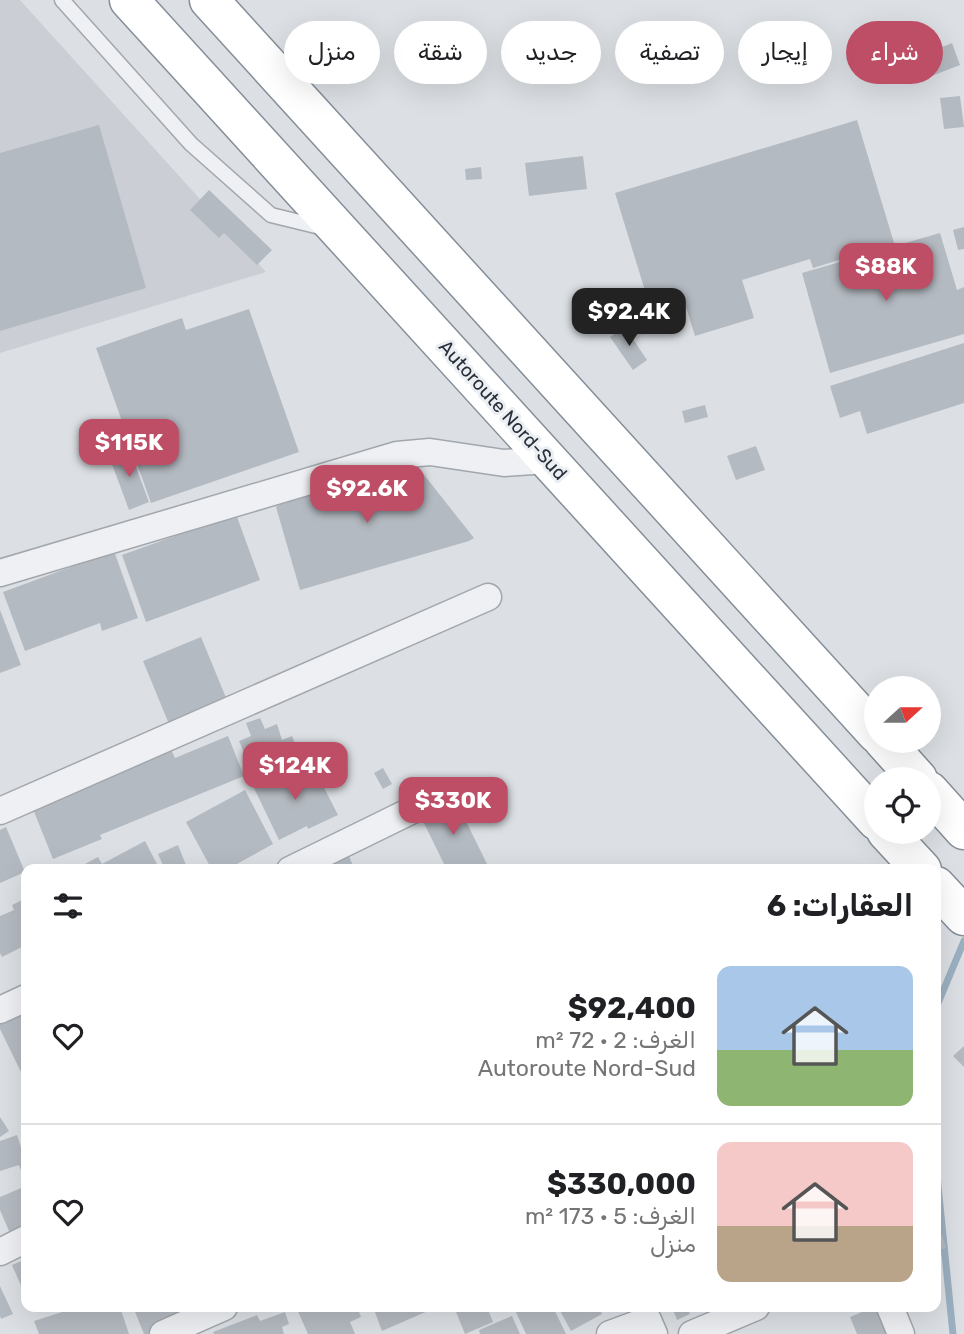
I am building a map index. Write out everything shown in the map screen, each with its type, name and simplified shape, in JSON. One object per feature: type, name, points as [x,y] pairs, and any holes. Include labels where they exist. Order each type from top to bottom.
[{"type":"highway","name":"Autoroute Nord-Sud","points":[[129,0],[864,807]]},
{"type":"highway","points":[[209,0],[864,720]]},
{"type":"highway","points":[[895,753],[907,767]]},
{"type":"highway","points":[[941,804],[964,830]]},
{"type":"highway","points":[[941,891],[964,916]]},
{"type":"street","points":[[0,573],[397,455],[429,452],[504,463],[548,460]]},
{"type":"street","points":[[0,811],[488,597]]},
{"type":"street","points":[[302,864],[433,800]]},
{"type":"street","points":[[0,1010],[21,1000]]},
{"type":"street","points":[[0,1252],[21,1242]]},
{"type":"street","points":[[163,1334],[213,1312]]},
{"type":"street","points":[[698,1333],[745,1312]]},
{"type":"street","points":[[892,1312],[901,1334]]},
{"type":"street","points":[[610,1334],[648,1320],[654,1334]]},
{"type":"lane","points":[[62,0],[191,144],[271,215],[340,232]]},
{"type":"shaded area","points":[[0,0],[20,0],[266,272],[0,353]]},
{"type":"building","points":[[952,43],[960,65],[943,72],[943,47]]},
{"type":"building","points":[[960,96],[964,127],[944,129],[940,98]]},
{"type":"building","points":[[857,120],[894,243],[813,268],[810,259],[742,280],[754,318],[695,336],[683,297],[650,307],[615,193]]},
{"type":"building","points":[[99,125],[146,288],[0,331],[0,153]]},
{"type":"building","points":[[583,156],[587,189],[529,196],[525,163]]},
{"type":"building","points":[[481,167],[482,179],[466,180],[465,169]]},
{"type":"building","points":[[209,190],[272,250],[257,265],[224,233],[219,238],[190,210]]},
{"type":"building","points":[[964,227],[964,249],[958,250],[953,230]]},
{"type":"building","points":[[940,233],[957,290],[964,287],[964,334],[830,373],[802,273]]},
{"type":"building","points":[[249,309],[299,452],[151,503],[96,348],[182,318],[186,330]]},
{"type":"building","points":[[625,327],[647,360],[633,370],[610,337]]},
{"type":"building","points":[[964,343],[964,403],[867,434],[860,411],[840,418],[830,386]]},
{"type":"building","points":[[705,405],[708,417],[685,423],[682,411]]},
{"type":"building","points":[[756,446],[765,470],[736,480],[727,456]]},
{"type":"building","points":[[129,448],[149,502],[129,510],[109,456]]},
{"type":"building","points":[[413,461],[474,538],[300,590],[276,507],[286,500]]},
{"type":"building","points":[[236,514],[260,580],[146,622],[122,555]]},
{"type":"building","points":[[114,551],[138,618],[102,631],[100,623],[25,651],[3,592]]},
{"type":"building","points":[[0,610],[21,665],[0,673]]},
{"type":"building","points":[[201,637],[229,705],[171,729],[143,661]]},
{"type":"building","points":[[260,718],[265,729],[277,724],[282,740],[292,736],[299,753],[252,771],[239,741],[251,736],[246,723]]},
{"type":"building","points":[[228,736],[244,776],[100,835],[102,839],[53,859],[31,804],[170,747],[175,758]]},
{"type":"building","points":[[297,768],[301,777],[315,770],[338,815],[279,840],[254,788]]},
{"type":"building","points":[[383,768],[392,784],[383,789],[374,773]]},
{"type":"building","points":[[245,790],[273,844],[237,864],[209,864],[186,822]]},
{"type":"building","points":[[454,797],[487,864],[444,864],[419,813]]},
{"type":"building","points":[[6,827],[22,864],[21,874],[0,883],[0,830]]},
{"type":"building","points":[[145,841],[157,864],[102,864]]},
{"type":"building","points":[[178,845],[186,864],[162,864],[158,854]]},
{"type":"building","points":[[345,847],[352,864],[307,864]]},
{"type":"building","points":[[98,857],[102,864],[85,864]]},
{"type":"building","points":[[21,900],[21,948],[2,957],[0,916],[14,910],[12,905]]},
{"type":"building","points":[[21,1012],[21,1072],[0,1029],[0,1022]]},
{"type":"building","points":[[964,1046],[964,1067],[953,1056]]},
{"type":"building","points":[[0,1117],[9,1131],[0,1137]]},
{"type":"building","points":[[17,1135],[21,1147],[21,1170],[19,1165],[0,1171],[0,1141]]},
{"type":"building","points":[[21,1188],[21,1234],[12,1238],[0,1210],[0,1197]]},
{"type":"building","points":[[941,1235],[946,1248],[941,1250]]},
{"type":"building","points":[[21,1261],[21,1286],[12,1265]]},
{"type":"building","points":[[0,1286],[13,1314],[1,1319],[0,1316]]},
{"type":"building","points":[[62,1312],[122,1312],[129,1334],[39,1334],[34,1321]]},
{"type":"building","points":[[135,1312],[188,1312],[190,1317],[144,1334]]},
{"type":"building","points":[[285,1312],[289,1324],[282,1327],[284,1334],[213,1332],[257,1315],[260,1321]]},
{"type":"building","points":[[298,1312],[359,1312],[361,1317],[350,1322],[355,1334],[308,1334]]},
{"type":"building","points":[[375,1312],[426,1312],[382,1331]]},
{"type":"building","points":[[456,1312],[489,1312],[493,1322],[465,1334]]},
{"type":"building","points":[[516,1312],[555,1312],[566,1334],[526,1334]]},
{"type":"building","points":[[561,1312],[601,1312],[602,1314],[571,1331]]},
{"type":"building","points":[[674,1312],[689,1312],[690,1314],[677,1320]]},
{"type":"building","points":[[862,1312],[895,1312],[897,1334],[857,1334],[850,1317]]},
{"type":"building","points":[[512,1316],[520,1334],[480,1334],[479,1330]]},
{"type":"waterway","points":[[941,996],[964,941]]},
{"type":"waterway","points":[[941,1215],[953,1334]]}]
